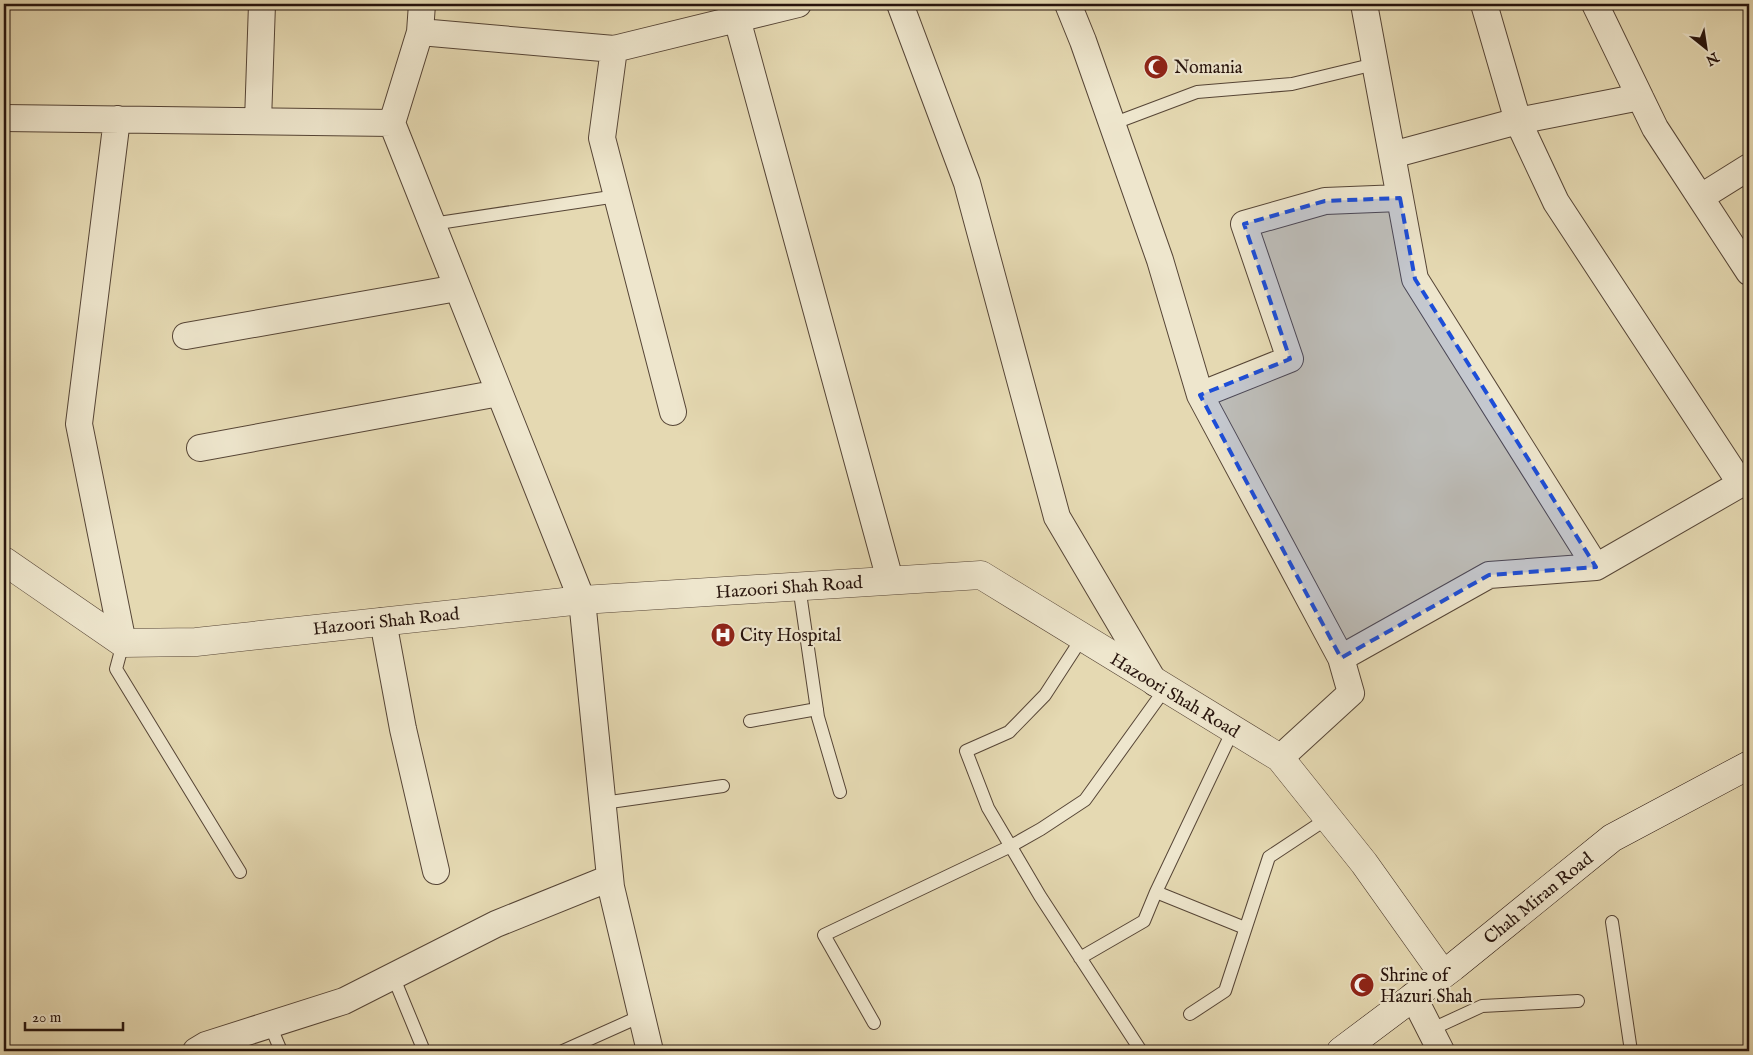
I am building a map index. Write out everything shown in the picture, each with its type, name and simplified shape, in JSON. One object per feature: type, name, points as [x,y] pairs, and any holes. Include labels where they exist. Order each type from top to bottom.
[{"type":"street","points":[[258,121],[262,4]]},
{"type":"street","points":[[422,4],[420,32],[392,123],[582,600],[610,878],[650,1051]]},
{"type":"street","points":[[420,32],[614,49],[735,11],[798,4]]},
{"type":"street","points":[[900,4],[967,183],[1057,517],[1160,686]]},
{"type":"street","points":[[1068,4],[1083,41],[1160,260],[1200,395],[1342,658],[1351,693],[1280,758]]},
{"type":"street","points":[[1364,4],[1415,279],[1596,567]]},
{"type":"street","points":[[1342,658],[1489,575],[1596,567],[1745,481],[1556,202],[1518,121],[1484,4]]},
{"type":"street","points":[[1594,4],[1655,128],[1749,272]]},
{"type":"street","points":[[735,11],[890,580]]},
{"type":"street","points":[[614,49],[602,138],[673,412]]},
{"type":"street","points":[[1392,155],[1518,121],[1640,96]]},
{"type":"street","points":[[4,118],[392,123]]},
{"type":"street","points":[[117,119],[79,424],[123,642]]},
{"type":"street","points":[[1701,197],[1749,167]]},
{"type":"street","points":[[1200,395],[1290,359],[1244,224],[1325,201],[1400,198]]},
{"type":"street","points":[[186,336],[457,288]]},
{"type":"street","points":[[200,448],[500,393]]},
{"type":"street","points":[[4,561],[123,642]]},
{"type":"street","name":"Hazoori Shah Road","points":[[123,642],[196,642],[582,600],[981,575],[1280,758],[1364,862],[1443,974]]},
{"type":"street","points":[[383,621],[403,730],[436,871]]},
{"type":"street","name":"Chah Miran Road","points":[[1341,1051],[1443,974],[1612,838],[1749,765]]},
{"type":"street","points":[[196,1051],[206,1045],[344,1001],[496,924],[610,878]]},
{"type":"street","points":[[1413,996],[1436,1041]]},
{"type":"lane","points":[[1112,124],[1197,92],[1292,84],[1376,64]]},
{"type":"lane","points":[[432,224],[617,196]]},
{"type":"lane","points":[[799,586],[817,709],[840,792]]},
{"type":"lane","points":[[1082,638],[1045,695],[1009,732],[966,751],[988,808],[1040,896],[1141,1051]]},
{"type":"lane","points":[[123,642],[116,669],[240,872]]},
{"type":"lane","points":[[874,1024],[824,935],[1011,846],[1085,800],[1160,686]]},
{"type":"lane","points":[[750,721],[817,709]]},
{"type":"lane","points":[[1080,958],[1144,920],[1233,730]]},
{"type":"lane","points":[[603,803],[723,786]]},
{"type":"lane","points":[[1190,1014],[1225,990],[1269,857],[1328,818]]},
{"type":"lane","points":[[1156,892],[1245,928]]},
{"type":"lane","points":[[1612,922],[1631,1051]]},
{"type":"lane","points":[[393,976],[424,1051]]},
{"type":"lane","points":[[1436,1041],[1482,1006],[1578,1001]]},
{"type":"lane","points":[[564,1051],[642,1016]]},
{"type":"lane","points":[[270,1025],[281,1051]]},
{"type":"highlighted area","points":[[1400,198],[1415,279],[1596,567],[1489,575],[1341,658],[1200,395],[1290,359],[1244,224],[1325,201]]},
{"type":"place","name":"Nomania","points":[[1156,67]]},
{"type":"place","name":"City Hospital","points":[[723,635]]},
{"type":"place","name":"Shrine of Hazuri Shah","points":[[1362,985]]}]
